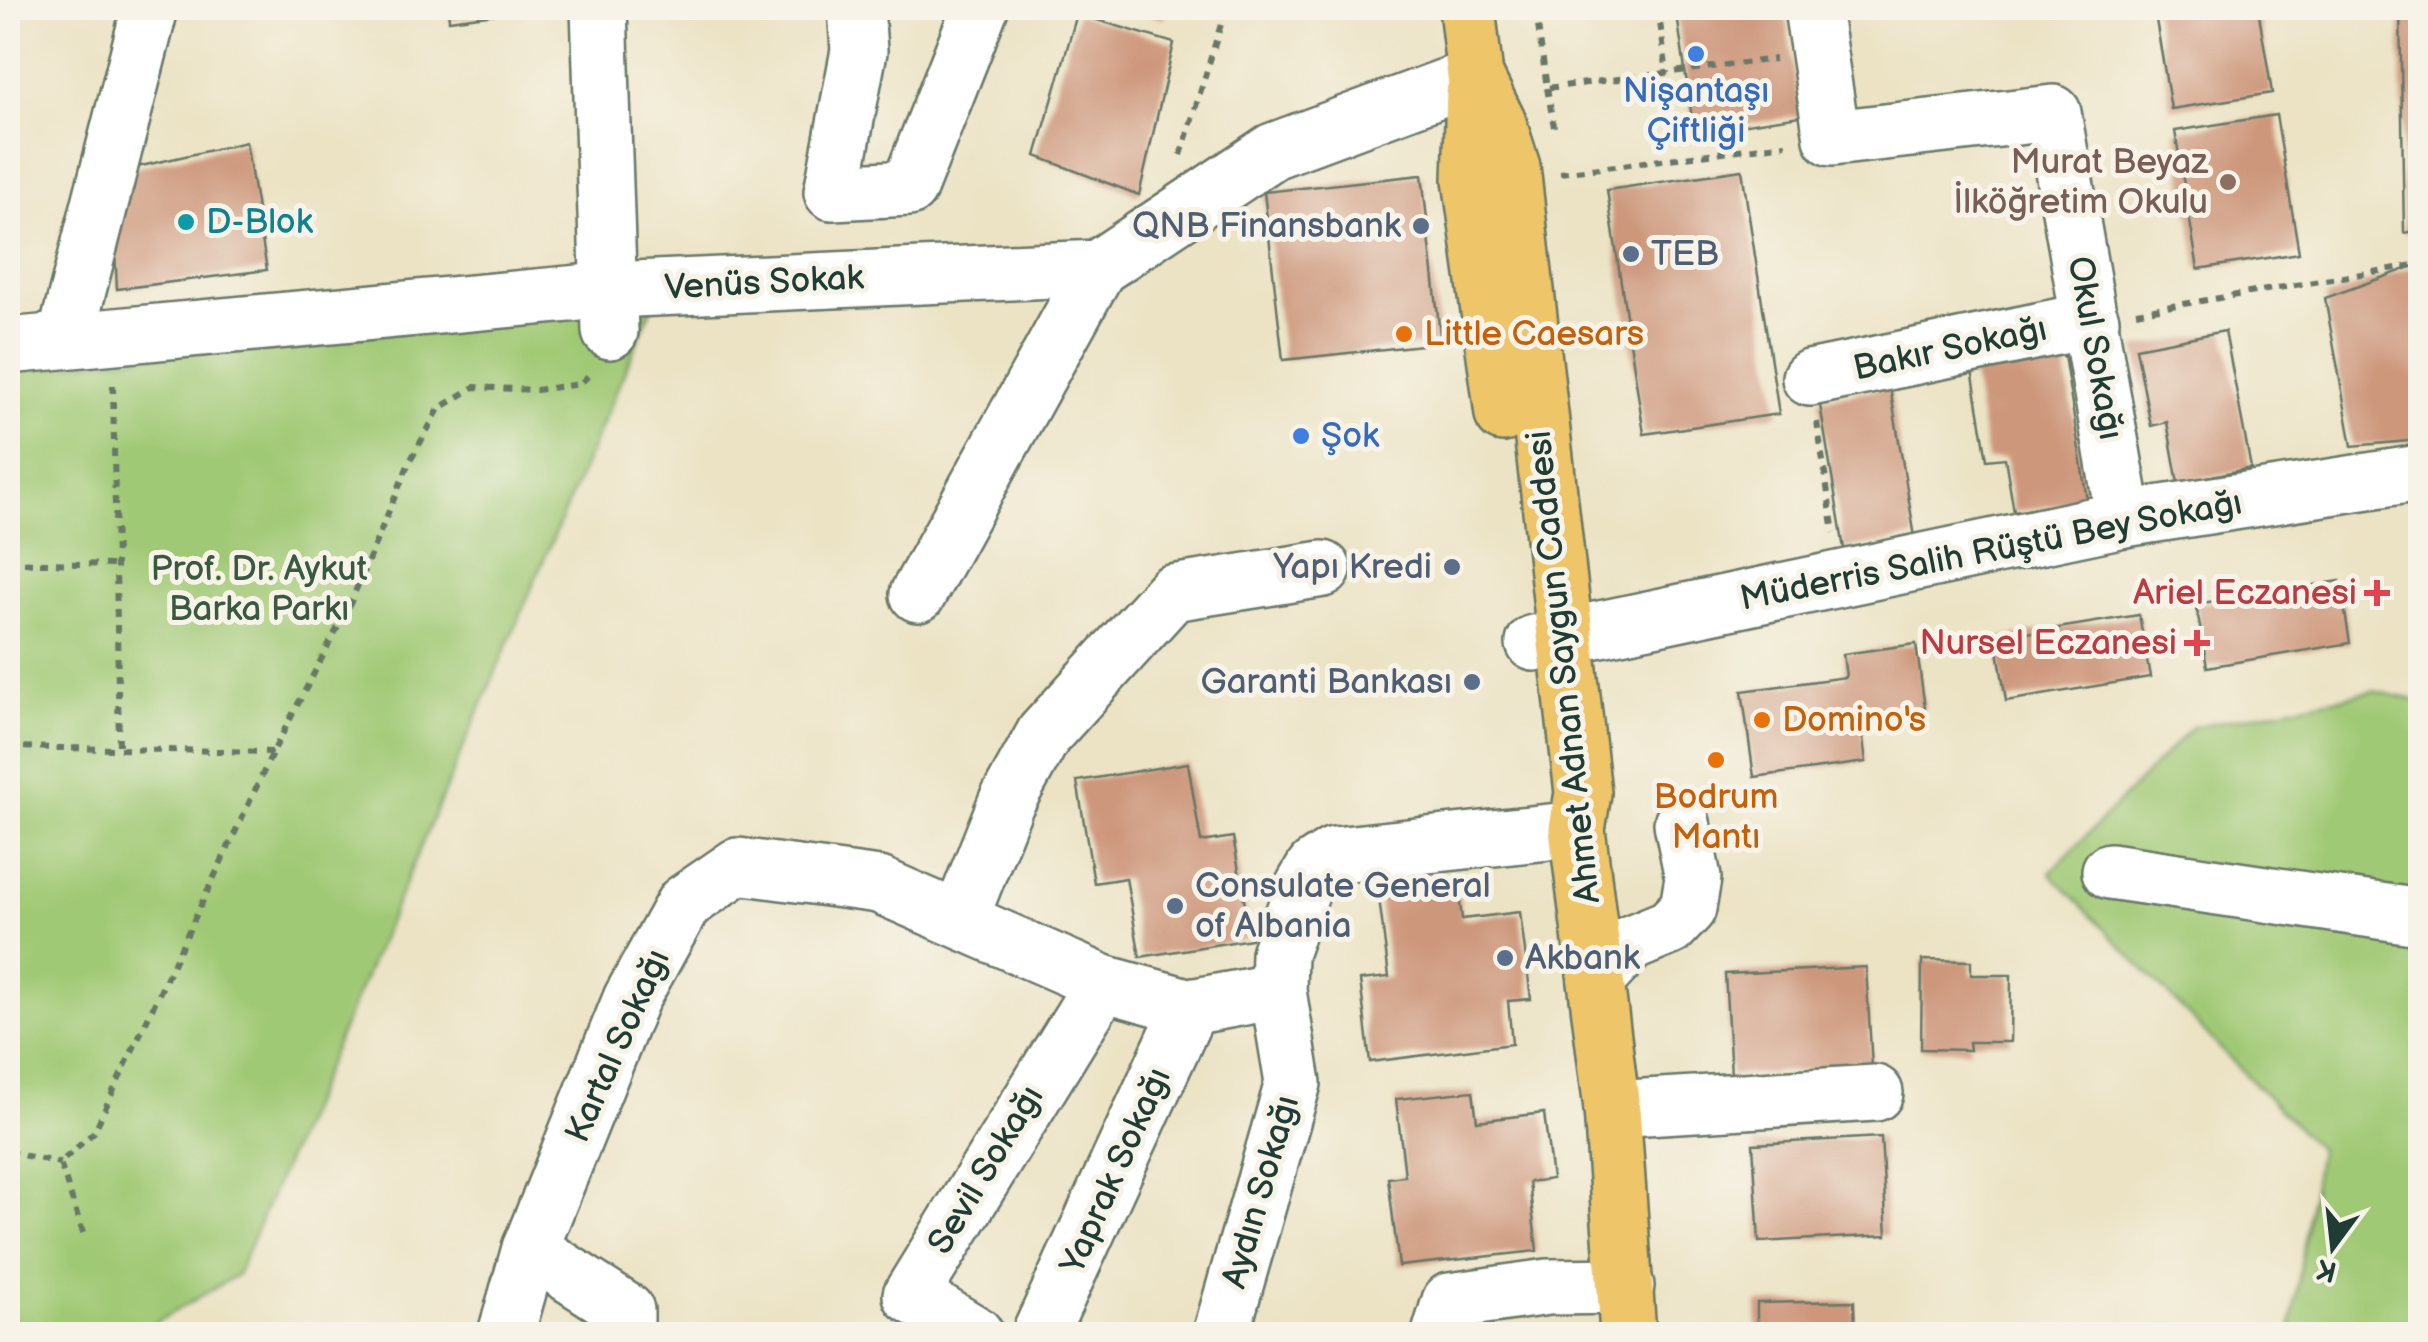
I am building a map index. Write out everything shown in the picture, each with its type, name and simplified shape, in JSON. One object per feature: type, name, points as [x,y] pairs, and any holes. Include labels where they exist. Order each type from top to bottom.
[{"type":"main road","name":"Ahmet Adnan Saygun Caddesi","points":[[1467,8],[1475,76],[1498,123],[1514,179],[1549,640],[1583,793],[1578,841],[1612,1109],[1627,1310]]},
{"type":"main road","points":[[1475,76],[1470,179],[1549,640]]},
{"type":"street","points":[[89,336],[150,8]]},
{"type":"street","points":[[599,8],[611,310]]},
{"type":"street","points":[[856,8],[859,51],[832,192],[909,188],[980,8]]},
{"type":"street","points":[[1812,8],[1832,138]]},
{"type":"street","points":[[918,594],[1098,268],[1273,151],[1475,76]]},
{"type":"street","name":"Okul Sokağı","points":[[1832,138],[2053,113],[2124,519]]},
{"type":"street","name":"Venüs Sokak","points":[[8,346],[89,336],[611,310],[1098,268]]},
{"type":"street","name":"Bakır Sokağı","points":[[1810,378],[2091,320]]},
{"type":"street","name":"Müderris Salih Rüştü Bey Sokağı","points":[[1549,640],[2124,519],[2420,473]]},
{"type":"street","points":[[960,918],[1006,802],[1044,734],[1172,593],[1323,569]]},
{"type":"street","points":[[1596,980],[1631,942],[1670,927],[1688,908],[1693,878],[1682,823]]},
{"type":"street","name":"Aydın Sokağı","points":[[1222,1334],[1293,1083],[1278,991],[1279,954],[1302,887],[1314,868],[1334,855],[1578,841]]},
{"type":"street","name":"Kartal Sokağı","points":[[506,1334],[530,1250],[631,999],[684,903],[738,866],[879,886],[960,918],[1103,984],[1190,1007],[1278,991]]},
{"type":"street","points":[[2110,871],[2420,917]]},
{"type":"street","name":"Sevil Sokağı","points":[[975,1334],[912,1295],[1103,984]]},
{"type":"street","name":"Yaprak Sokağı","points":[[1040,1334],[1190,1007]]},
{"type":"street","points":[[1612,1109],[1874,1093]]},
{"type":"street","points":[[530,1250],[626,1311],[626,1334]]},
{"type":"street","points":[[1440,1334],[1450,1300],[1548,1287],[1627,1310]]},
{"type":"path","points":[[1159,228],[1226,8]]},
{"type":"path","points":[[1569,8],[1536,12],[1546,88],[1784,58]]},
{"type":"path","points":[[1658,8],[1667,73]]},
{"type":"path","points":[[1514,179],[1832,138]]},
{"type":"path","points":[[2091,320],[2420,264]]},
{"type":"path","points":[[60,1163],[94,1132],[273,752],[350,604],[409,462],[440,409],[474,387],[536,390],[580,384],[594,370],[611,310]]},
{"type":"path","points":[[89,336],[116,565],[119,749]]},
{"type":"path","points":[[1810,378],[1842,579]]},
{"type":"path","points":[[8,562],[116,565]]},
{"type":"path","points":[[8,747],[273,752]]},
{"type":"path","points":[[8,1152],[60,1163]]},
{"type":"path","points":[[60,1163],[83,1233]]},
{"type":"green space","name":"Prof. Dr. Aykut Barka Parkı","points":[[653,305],[237,1275],[136,1334],[8,1334],[8,370]]},
{"type":"green space","points":[[2374,691],[2420,701],[2420,1334],[2290,1334],[2319,1150],[2050,873],[2192,727]]},
{"type":"building","points":[[448,8],[524,8],[524,10],[449,20]]},
{"type":"building","points":[[1130,8],[1168,8],[1163,19]]},
{"type":"building","points":[[1676,8],[1785,8],[1800,116],[1694,132]]},
{"type":"building","points":[[2154,8],[2258,8],[2272,93],[2171,109]]},
{"type":"building","points":[[2400,8],[2420,8],[2420,230],[2404,233]]},
{"type":"building","points":[[1077,14],[1174,43],[1139,195],[1036,156]]},
{"type":"building","points":[[2276,115],[2299,253],[2198,269],[2175,131]]},
{"type":"building","name":"D-Blok","points":[[246,142],[267,270],[117,289],[111,173]]},
{"type":"building","points":[[1742,170],[1779,414],[1644,434],[1607,190]]},
{"type":"building","points":[[1422,175],[1441,343],[1283,360],[1264,192]]},
{"type":"building","points":[[2420,264],[2420,440],[2352,446],[2325,298]]},
{"type":"building","points":[[2225,331],[2251,468],[2178,483],[2167,422],[2151,426],[2136,348]]},
{"type":"building","points":[[2064,355],[2087,500],[2014,512],[2005,458],[1987,460],[1972,370]]},
{"type":"building","points":[[1890,387],[1915,537],[1844,549],[1819,399]]},
{"type":"building","points":[[2340,581],[2350,643],[2207,667],[2196,604]]},
{"type":"building","points":[[2139,615],[2150,677],[2006,701],[1996,638]]},
{"type":"building","points":[[1916,644],[1925,708],[1860,716],[1866,762],[1754,777],[1742,691],[1846,677],[1843,654]]},
{"type":"building","points":[[1188,763],[1201,842],[1233,837],[1251,939],[1140,957],[1126,878],[1094,883],[1077,781]]},
{"type":"building","points":[[1458,888],[1462,919],[1520,912],[1531,999],[1508,1001],[1512,1044],[1370,1062],[1360,980],[1389,977],[1379,898]]},
{"type":"building","points":[[1922,960],[1971,961],[1971,975],[2011,975],[2010,1042],[1969,1042],[1970,1050],[1921,1049]]},
{"type":"building","points":[[1866,967],[1872,1067],[1731,1075],[1725,974]]},
{"type":"building","points":[[1473,1091],[1477,1121],[1544,1113],[1552,1179],[1529,1182],[1537,1251],[1399,1266],[1388,1178],[1405,1176],[1396,1099]]},
{"type":"building","points":[[1881,1137],[1887,1235],[1759,1242],[1753,1144]]},
{"type":"building","points":[[1854,1301],[1855,1334],[1757,1334],[1757,1303]]},
{"type":"place","name":"Nişantaşı Çiftliği","points":[[1696,54]]},
{"type":"place","name":"Murat Beyaz İlköğretim Okulu","points":[[2228,182]]},
{"type":"place","name":"D-Blok","points":[[186,222]]},
{"type":"place","name":"QNB Finansbank","points":[[1421,226]]},
{"type":"place","name":"TEB","points":[[1631,254]]},
{"type":"place","name":"Little Caesars","points":[[1404,334]]},
{"type":"place","name":"Şok","points":[[1301,436]]},
{"type":"place","name":"Yapı Kredi","points":[[1452,567]]},
{"type":"place","name":"Ariel Eczanesi","points":[[2377,593]]},
{"type":"place","name":"Nursel Eczanesi","points":[[2197,643]]},
{"type":"place","name":"Garanti Bankası","points":[[1472,682]]},
{"type":"place","name":"Domino's","points":[[1762,720]]},
{"type":"place","name":"Bodrum Mantı","points":[[1716,760]]},
{"type":"place","name":"Consulate General of Albania","points":[[1175,906]]},
{"type":"place","name":"Akbank","points":[[1505,958]]}]
